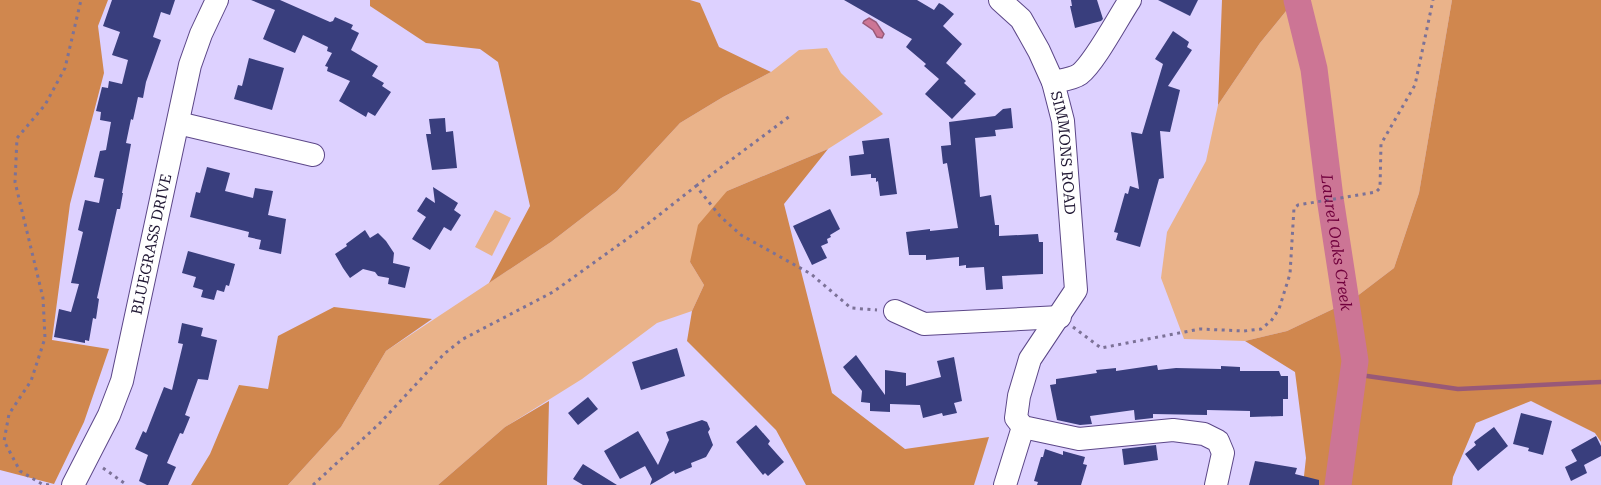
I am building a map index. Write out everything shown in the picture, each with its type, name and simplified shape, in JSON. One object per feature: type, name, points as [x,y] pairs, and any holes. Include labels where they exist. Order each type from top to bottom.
[{"type":"street","name":"BLUEGRASS DRIVE","points":[[73,485],[109,416],[122,381],[190,65],[217,0]]},
{"type":"street","name":"SIMMONS ROAD","points":[[1000,0],[1021,20],[1053,82],[1063,121],[1077,290],[1030,359],[1019,396],[1016,418],[1023,427]]},
{"type":"street","points":[[1053,82],[1080,74],[1130,0]]},
{"type":"street","points":[[178,123],[313,155]]},
{"type":"street","points":[[895,311],[924,324],[1060,317]]},
{"type":"street","points":[[1005,485],[1023,427],[1079,439],[1173,430],[1204,434],[1218,441],[1223,453],[1216,485]]},
{"type":"path","points":[[49,485],[42,484],[20,471],[4,441],[9,414],[31,381],[45,338],[43,298],[15,182],[17,138],[45,105],[65,68],[81,0]]},
{"type":"path","points":[[1060,317],[1101,348],[1200,329],[1244,331],[1261,329],[1271,321],[1280,309],[1290,274],[1294,208],[1298,205],[1376,192],[1380,188],[1382,144],[1415,85],[1433,0]]},
{"type":"path","points":[[313,485],[379,424],[444,354],[463,339],[553,292],[645,226],[790,116]]},
{"type":"path","points":[[696,186],[720,216],[741,235],[811,274],[851,308],[895,311]]},
{"type":"path","points":[[102,467],[127,485]]},
{"type":"shaded area","points":[[0,0],[108,0],[98,26],[104,73],[70,204],[52,340],[109,349],[84,422],[54,484],[0,470]]},
{"type":"shaded area","points":[[370,0],[690,0],[700,3],[719,47],[771,72],[680,123],[617,191],[551,242],[489,283],[530,206],[498,62],[480,49],[426,43],[370,6]]},
{"type":"shaded area","points":[[1222,0],[1295,0],[1260,43],[1218,105]]},
{"type":"shaded area","points":[[1295,0],[1452,0],[1419,193],[1394,268],[1352,300],[1287,331],[1245,341],[1184,339],[1161,278],[1167,232],[1206,161],[1218,105],[1260,43]]},
{"type":"shaded area","points":[[1452,0],[1601,0],[1601,442],[1595,433],[1531,401],[1476,423],[1453,477],[1452,485],[1303,485],[1306,458],[1295,372],[1245,341],[1287,331],[1352,300],[1394,268],[1419,193]]},
{"type":"shaded area","points":[[869,18],[876,22],[884,34],[882,38],[877,37],[873,30],[863,23]]},
{"type":"shaded area","points":[[827,48],[841,73],[883,114],[828,149],[727,191],[690,262],[704,285],[692,311],[657,323],[582,379],[505,427],[438,485],[288,485],[341,427],[386,351],[551,242],[617,191],[680,123],[771,72],[799,50]]},
{"type":"shaded area","points":[[828,149],[784,204],[832,393],[905,449],[989,437],[974,485],[806,485],[776,430],[687,341],[692,311],[704,285],[690,262],[698,225],[727,191]]},
{"type":"shaded area","points":[[495,210],[511,218],[492,256],[475,247]]},
{"type":"shaded area","points":[[334,307],[432,319],[386,351],[341,427],[288,485],[191,485],[210,454],[239,385],[268,389],[278,336]]},
{"type":"shaded area","points":[[549,401],[547,485],[438,485],[505,427]]},
{"type":"building","points":[[112,0],[175,0],[170,15],[161,12],[153,37],[161,40],[146,82],[143,98],[138,97],[133,120],[131,119],[126,143],[131,144],[120,209],[117,209],[97,298],[99,299],[96,319],[93,318],[89,341],[85,340],[85,343],[54,337],[59,309],[71,312],[79,284],[71,283],[83,232],[78,230],[85,200],[99,203],[104,179],[94,177],[100,151],[106,150],[111,122],[100,120],[101,112],[96,111],[102,87],[108,88],[109,81],[122,84],[128,60],[112,55],[120,32],[103,26]]},
{"type":"building","points":[[251,0],[280,0],[330,22],[335,17],[353,25],[351,29],[359,33],[351,50],[378,66],[372,76],[384,83],[382,86],[391,92],[375,116],[368,112],[366,117],[339,101],[350,81],[327,71],[328,67],[325,66],[332,53],[327,51],[328,47],[303,35],[295,53],[263,39],[275,10]]},
{"type":"building","points":[[844,0],[917,0],[934,10],[939,3],[943,5],[954,14],[943,26],[962,44],[946,63],[966,81],[964,83],[976,94],[952,119],[925,94],[939,79],[906,47],[912,39]]},
{"type":"building","points":[[1071,0],[1097,0],[1103,19],[1075,28],[1070,6],[1072,6]]},
{"type":"building","points":[[1158,0],[1198,0],[1190,16]]},
{"type":"building","points":[[1173,31],[1189,42],[1187,47],[1192,50],[1168,86],[1180,90],[1170,132],[1160,131],[1164,178],[1159,179],[1140,247],[1116,240],[1118,233],[1114,232],[1125,193],[1128,194],[1130,186],[1139,189],[1131,132],[1142,134],[1163,64],[1155,59]]},
{"type":"building","points":[[249,58],[284,68],[272,110],[234,99],[238,85],[242,86]]},
{"type":"building","points":[[1011,108],[1013,128],[995,130],[996,136],[975,138],[980,197],[991,195],[995,225],[999,225],[999,236],[1038,234],[1039,242],[1043,242],[1043,274],[1002,276],[1003,289],[986,290],[984,267],[959,266],[959,257],[926,260],[926,255],[909,255],[906,232],[958,228],[947,163],[943,164],[941,146],[951,145],[949,122],[995,116],[1003,109]]},
{"type":"building","points":[[445,118],[446,132],[453,131],[457,168],[432,170],[426,134],[431,134],[429,119]]},
{"type":"building","points":[[889,138],[897,194],[880,196],[878,181],[876,182],[876,178],[871,178],[871,174],[851,176],[849,156],[864,154],[862,141]]},
{"type":"building","points":[[207,167],[230,173],[225,191],[253,198],[255,188],[273,191],[268,215],[286,219],[281,254],[259,249],[261,240],[248,237],[249,232],[190,217],[196,192],[200,193]]},
{"type":"building","points":[[433,187],[458,203],[454,210],[461,215],[451,231],[444,227],[430,250],[412,239],[426,217],[417,211],[426,197],[435,203]]},
{"type":"building","points":[[830,209],[840,229],[830,235],[831,237],[827,239],[828,243],[821,246],[827,258],[812,265],[793,226]]},
{"type":"building","points":[[365,230],[370,238],[378,233],[386,241],[394,253],[393,263],[410,267],[405,288],[388,284],[389,278],[363,269],[350,278],[343,268],[335,254]]},
{"type":"building","points":[[188,251],[235,264],[229,286],[226,285],[224,292],[217,290],[214,300],[201,297],[203,290],[193,287],[196,277],[182,273]]},
{"type":"building","points":[[182,323],[203,328],[201,336],[217,340],[208,380],[198,379],[185,415],[190,417],[167,463],[176,467],[168,485],[147,485],[139,481],[148,455],[135,449],[143,431],[146,433],[164,387],[172,390],[183,344],[178,343]]},
{"type":"building","points":[[677,348],[685,376],[641,390],[632,362]]},
{"type":"building","points":[[856,355],[885,395],[885,370],[906,373],[906,386],[941,377],[937,361],[954,357],[962,401],[954,403],[957,413],[943,416],[942,413],[923,418],[920,405],[890,404],[890,412],[870,411],[870,403],[861,402],[862,391],[843,367]]},
{"type":"building","points":[[1157,365],[1158,370],[1221,369],[1221,366],[1240,367],[1240,371],[1279,371],[1281,376],[1288,376],[1288,399],[1283,399],[1283,416],[1250,417],[1250,411],[1207,410],[1207,415],[1153,414],[1153,418],[1135,420],[1134,410],[1090,416],[1092,424],[1080,425],[1057,420],[1050,385],[1056,384],[1056,379],[1097,373],[1096,370],[1116,368],[1116,371]]},
{"type":"building","points":[[588,397],[598,409],[578,425],[568,413]]},
{"type":"building","points":[[1521,413],[1552,421],[1543,455],[1513,444]]},
{"type":"building","points":[[702,420],[707,422],[713,445],[706,457],[691,463],[692,467],[675,474],[674,471],[650,485],[652,479],[645,466],[620,479],[604,451],[638,431],[658,465],[669,440],[666,432]]},
{"type":"building","points":[[756,425],[770,441],[768,444],[784,462],[768,476],[765,473],[763,475],[736,442]]},
{"type":"building","points":[[1494,427],[1508,446],[1478,471],[1465,454],[1476,445],[1474,442]]},
{"type":"building","points":[[1596,436],[1601,446],[1601,456],[1584,465],[1587,473],[1571,481],[1565,467],[1577,461],[1571,450]]},
{"type":"building","points":[[1156,445],[1158,460],[1124,465],[1122,449]]},
{"type":"building","points":[[1045,449],[1063,455],[1063,451],[1085,457],[1083,464],[1087,465],[1081,485],[1037,485],[1038,482],[1034,481]]},
{"type":"building","points":[[1255,461],[1297,468],[1295,474],[1319,480],[1319,485],[1249,485]]},
{"type":"building","points":[[583,464],[617,485],[583,485],[573,479]]},
{"type":"waterway","name":"Laurel Oaks Creek","points":[[1297,0],[1314,69],[1330,198],[1355,361],[1338,485]]},
{"type":"waterway","points":[[1353,374],[1458,389],[1601,382]]}]
